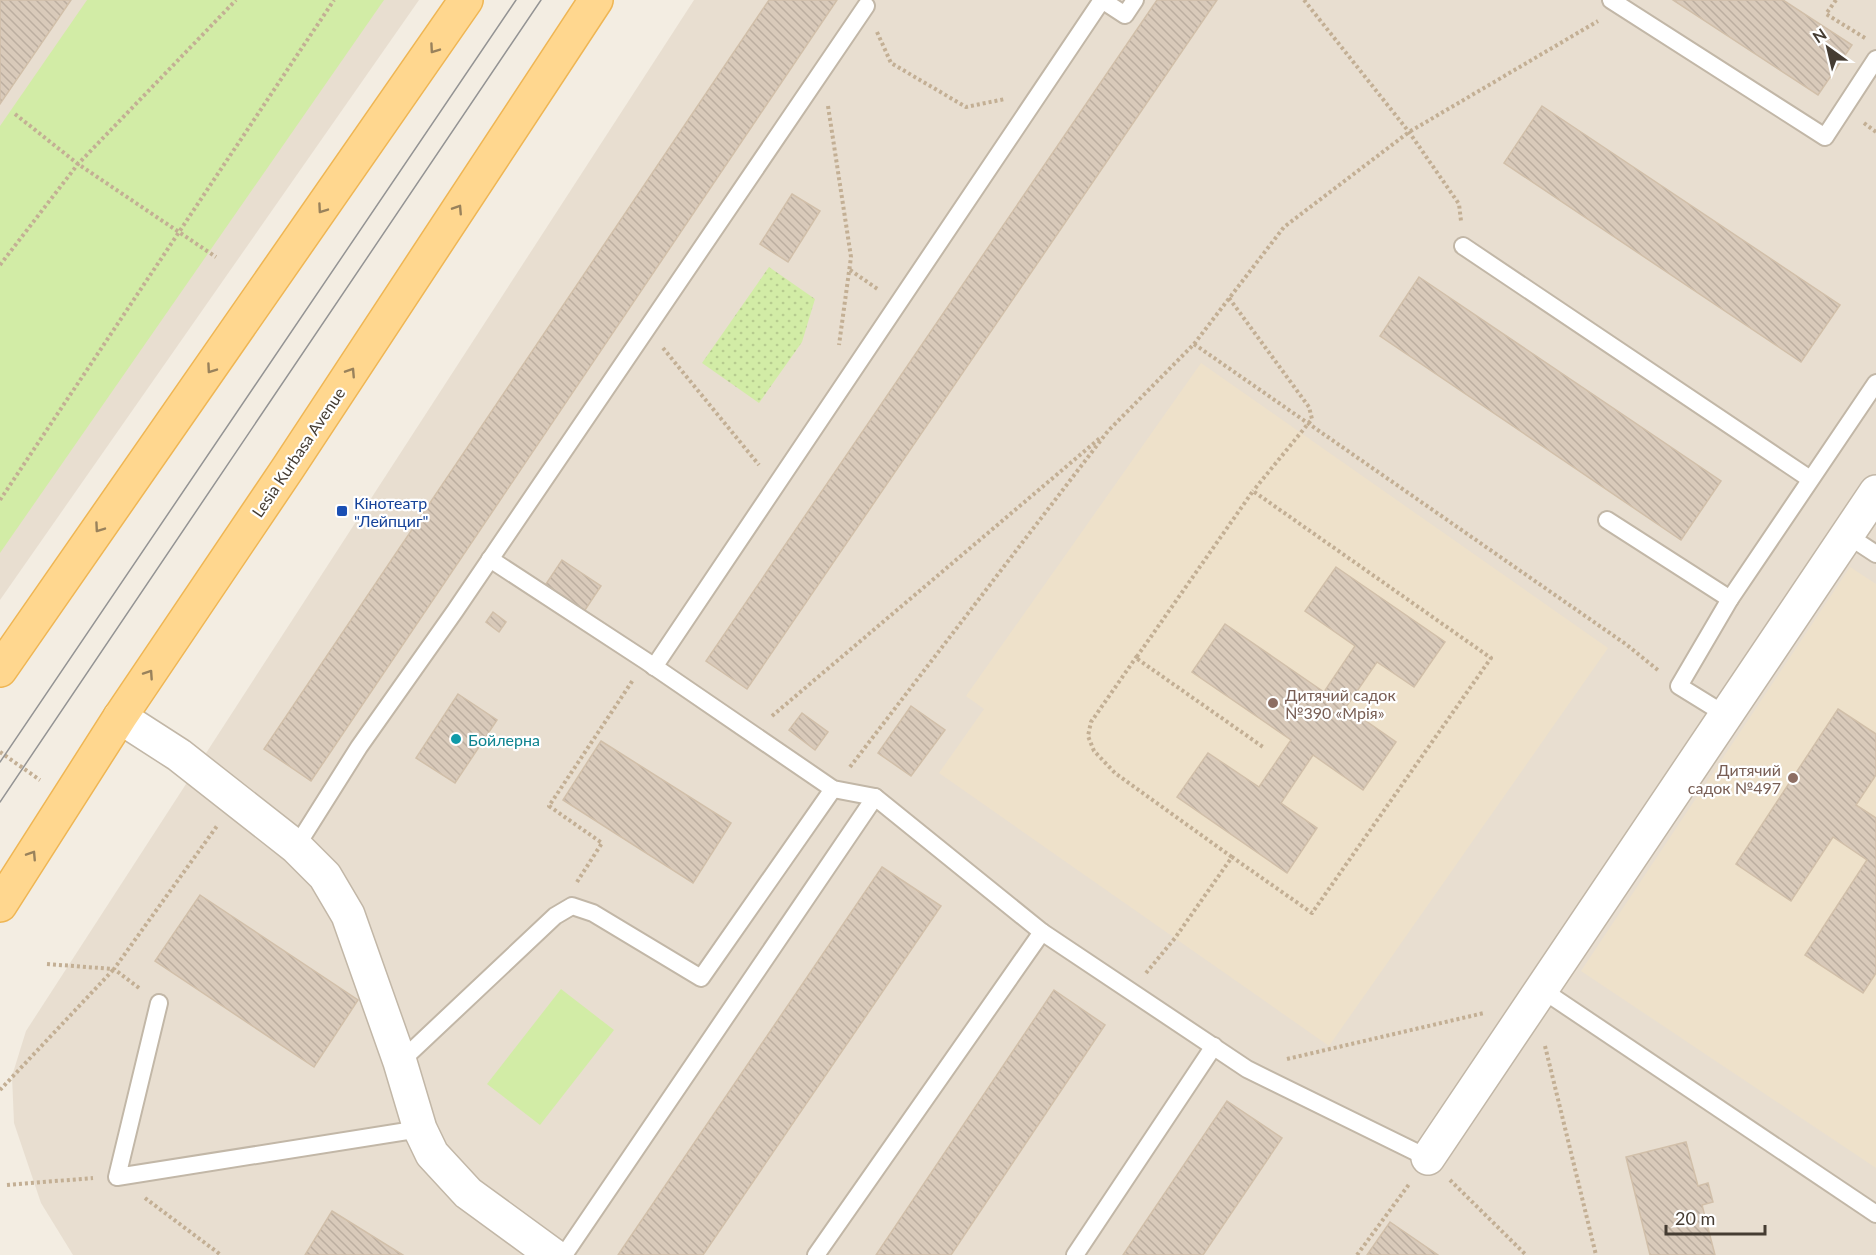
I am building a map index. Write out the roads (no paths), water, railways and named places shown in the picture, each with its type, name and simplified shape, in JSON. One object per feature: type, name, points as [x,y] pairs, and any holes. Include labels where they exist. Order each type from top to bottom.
[{"type":"main road","points":[[0,670],[466,0]]},
{"type":"main road","name":"Lesia Kurbasa Avenue","points":[[0,904],[120,717],[288,468],[596,0]]},
{"type":"street","points":[[1428,1158],[1876,492]]},
{"type":"street","points":[[120,717],[179,755],[296,847],[325,876],[348,915],[400,1062],[420,1129],[432,1154],[468,1193],[553,1255]]},
{"type":"lane","points":[[650,664],[777,487],[1102,0],[1125,15],[1135,0]]},
{"type":"lane","points":[[1616,3],[1825,137],[1876,59]]},
{"type":"lane","points":[[296,847],[360,747],[866,6]]},
{"type":"lane","points":[[1463,246],[1810,479]]},
{"type":"lane","points":[[1726,715],[1679,686],[1730,599],[1876,382]]},
{"type":"lane","points":[[1607,520],[1730,599]]},
{"type":"lane","points":[[1848,535],[1876,554]]},
{"type":"lane","points":[[490,559],[650,664],[833,789],[875,797],[1042,932],[1247,1069],[1428,1158]]},
{"type":"lane","points":[[400,1062],[555,916],[572,906],[593,913],[701,978],[833,789]]},
{"type":"lane","points":[[564,1255],[875,797]]},
{"type":"lane","points":[[816,1255],[1042,932]]},
{"type":"lane","points":[[1538,995],[1876,1214]]},
{"type":"lane","points":[[159,1003],[117,1177],[420,1129]]},
{"type":"lane","points":[[1075,1255],[1214,1046]]},
{"type":"tram line","points":[[0,762],[516,0]]},
{"type":"tram line","points":[[0,802],[541,0]]},
{"type":"place","name":"Кінотеатр \"Лейпциг\"","points":[[342,511]]},
{"type":"place","name":"Дитячий садок №390 «Мрія»","points":[[1273,703]]},
{"type":"place","name":"Бойлерна","points":[[456,739]]},
{"type":"place","name":"Дитячий садок №497","points":[[1793,778]]}]
